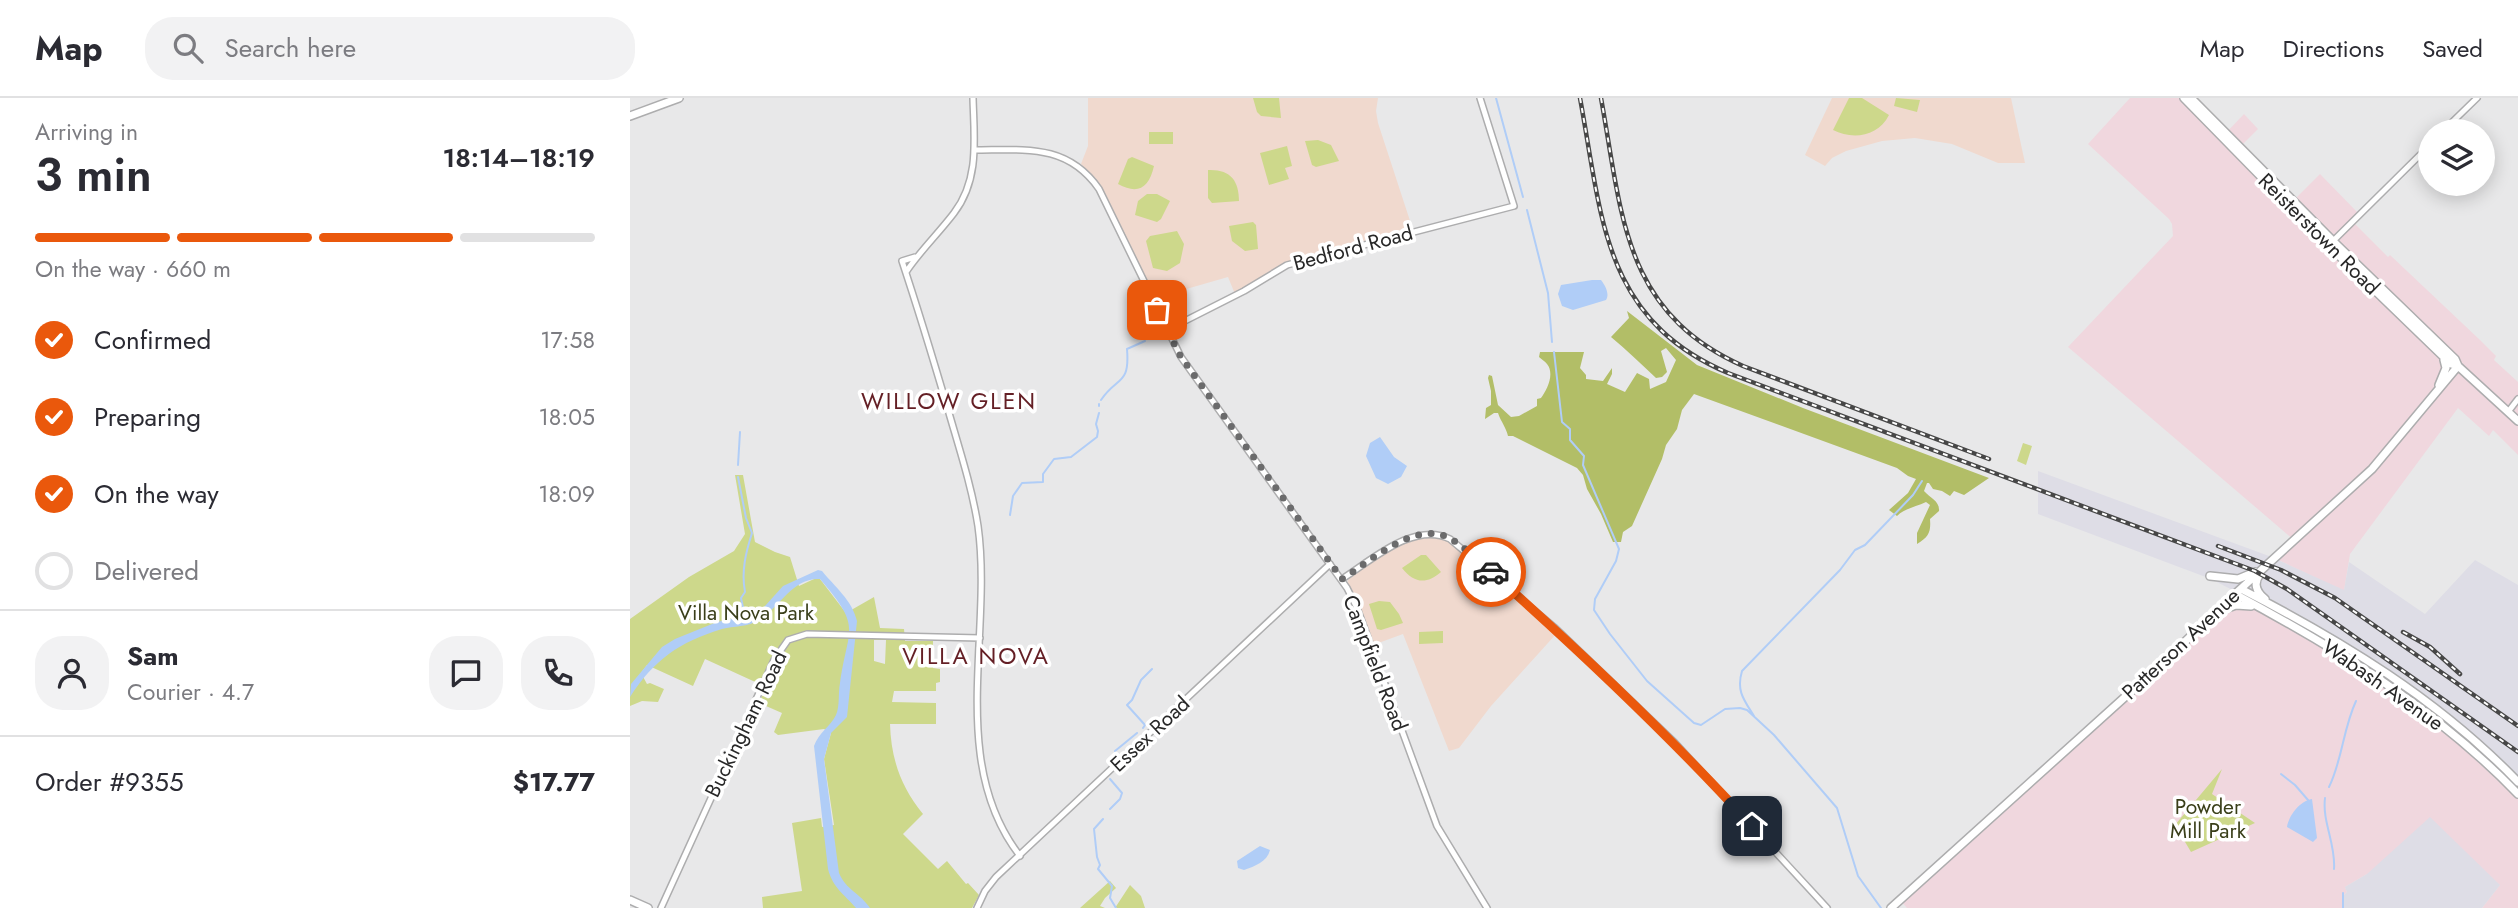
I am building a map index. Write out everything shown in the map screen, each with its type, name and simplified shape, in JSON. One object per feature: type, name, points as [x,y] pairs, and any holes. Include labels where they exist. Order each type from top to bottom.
[{"type":"main road","points":[[630,116],[679,98]]},
{"type":"main road","name":"Reisterstown Road","points":[[2183,98],[2270,187],[2389,296],[2455,359],[2458,366],[2518,421]]},
{"type":"main road","name":"Reisterstown Road","points":[[2191,98],[2293,199],[2370,286],[2451,364],[2458,366]]},
{"type":"main road","points":[[2270,187],[2277,189],[2288,200],[2293,199]]},
{"type":"main road","points":[[2370,286],[2386,297],[2389,296]]},
{"type":"main road","points":[[2422,335],[2446,366],[2436,392]]},
{"type":"main road","name":"Patterson Avenue","points":[[1891,908],[2166,660],[2377,464],[2458,366]]},
{"type":"main road","points":[[2210,576],[2238,579],[2265,567]]},
{"type":"main road","points":[[2265,567],[2257,579],[2256,589],[2276,612]]},
{"type":"main road","name":"Wabash Avenue","points":[[2238,592],[2355,651],[2411,689],[2471,737],[2518,782]]},
{"type":"main road","points":[[2210,617],[2227,607],[2245,604],[2276,612]]},
{"type":"main road","name":"Wabash Avenue","points":[[2276,612],[2399,692],[2465,744],[2518,794]]},
{"type":"main road","points":[[630,900],[648,908]]},
{"type":"street","points":[[906,272],[915,257],[961,203],[972,176],[973,98]]},
{"type":"street","name":"Bedford Road","points":[[1167,330],[1244,291],[1287,265],[1514,206],[1480,98]]},
{"type":"street","points":[[2455,119],[2477,98]]},
{"type":"street","name":"Campfield Road","points":[[974,150],[1048,152],[1067,159],[1086,173],[1104,199],[1181,357],[1342,579],[1357,608],[1437,826],[1487,908]]},
{"type":"street","points":[[2331,244],[2418,157]]},
{"type":"street","points":[[915,257],[902,261],[931,350],[975,509],[981,568],[978,702],[984,776],[990,801],[1002,829],[1020,856]]},
{"type":"street","points":[[2508,412],[2518,399]]},
{"type":"street","points":[[1342,579],[1409,537],[1431,533],[1450,539],[1554,627],[1675,743],[1827,908]]},
{"type":"street","name":"Essex Road","points":[[977,908],[990,885],[1330,564]]},
{"type":"street","name":"Buckingham Road","points":[[661,908],[779,651],[788,640],[799,635],[979,638]]},
{"type":"shaded area","points":[[1088,98],[1378,98],[1378,123],[1413,230],[1286,263],[1235,294],[1228,277],[1155,298],[1106,195],[1096,179],[1081,164],[1088,146]]},
{"type":"shaded area","points":[[1832,98],[2011,98],[2025,163],[1998,163],[1952,144],[1915,138],[1882,141],[1846,151],[1832,158],[1825,166],[1805,155]]},
{"type":"shaded area","points":[[2130,98],[2186,98],[2224,135],[2244,114],[2258,129],[2238,149],[2292,202],[2320,174],[2360,215],[2353,222],[2480,340],[2496,356],[2494,360],[2518,382],[2518,455],[2493,430],[2489,436],[2458,408],[2350,554],[2344,591],[2274,558],[2294,540],[2068,347],[2173,236],[2169,219],[2088,144]]},
{"type":"shaded area","points":[[2038,471],[2269,556],[2344,590],[2349,562],[2425,614],[2475,560],[2518,585],[2518,789],[2435,713],[2357,657],[2316,633],[2211,579],[2038,514]]},
{"type":"shaded area","points":[[1432,535],[1450,542],[1557,633],[1491,706],[1459,748],[1449,751],[1403,634],[1373,645],[1347,584],[1348,580],[1365,567],[1404,542]]},
{"type":"shaded area","points":[[2237,592],[2316,633],[2384,675],[2435,713],[2518,789],[2518,908],[2482,908],[2500,885],[2367,874],[2345,887],[2347,892],[2342,897],[2342,908],[1907,908],[1900,900]]},
{"type":"shaded area","points":[[2430,817],[2500,885],[2482,908],[2342,908],[2342,897],[2347,892],[2345,887],[2367,874]]},
{"type":"green space","points":[[1253,98],[1279,98],[1281,118],[1261,116]]},
{"type":"green space","points":[[1849,98],[1862,98],[1889,115],[1878,128],[1864,134],[1848,135],[1833,130]]},
{"type":"green space","points":[[1896,98],[1920,100],[1917,112],[1894,106]]},
{"type":"green space","points":[[1149,132],[1173,132],[1173,144],[1149,144]]},
{"type":"green space","points":[[1318,140],[1331,145],[1339,161],[1316,167],[1312,165],[1305,141]]},
{"type":"green space","points":[[1287,146],[1292,166],[1285,168],[1289,179],[1269,185],[1260,153]]},
{"type":"green space","points":[[1132,157],[1154,166],[1149,180],[1137,189],[1118,184],[1128,159]]},
{"type":"green space","points":[[1208,170],[1222,171],[1232,177],[1239,201],[1212,203],[1208,198]]},
{"type":"green space","points":[[1147,194],[1157,194],[1170,201],[1157,222],[1135,215],[1138,201]]},
{"type":"green space","points":[[1253,222],[1256,225],[1258,249],[1245,251],[1232,241],[1229,226]]},
{"type":"green space","points":[[1177,231],[1184,244],[1180,263],[1167,271],[1153,268],[1146,241],[1150,236]]},
{"type":"green space","points":[[1627,311],[1697,365],[1989,478],[1964,495],[1954,491],[1950,496],[1933,489],[1927,483],[1924,491],[1936,502],[1939,511],[1930,519],[1927,536],[1917,544],[1917,533],[1930,505],[1926,502],[1897,516],[1889,510],[1908,493],[1916,479],[1897,468],[1694,394],[1682,410],[1677,429],[1666,445],[1632,526],[1623,532],[1621,542],[1613,542],[1583,475],[1577,468],[1513,436],[1508,436],[1498,413],[1485,419],[1486,408],[1491,405],[1489,375],[1492,376],[1498,405],[1511,417],[1519,416],[1537,406],[1537,399],[1543,395],[1550,377],[1549,368],[1539,357],[1540,352],[1584,352],[1580,368],[1586,379],[1603,381],[1612,368],[1607,384],[1625,392],[1637,373],[1649,379],[1650,389],[1666,382],[1676,360],[1666,348],[1661,351],[1667,372],[1656,378],[1611,337],[1629,318]]},
{"type":"green space","points":[[2023,443],[2032,446],[2026,465],[2017,461]]},
{"type":"green space","name":"Villa Nova Park","points":[[735,475],[743,475],[755,542],[790,557],[799,586],[820,579],[846,613],[874,597],[880,628],[904,629],[905,641],[933,641],[933,668],[940,669],[940,682],[936,683],[936,691],[894,691],[892,702],[936,703],[936,724],[890,724],[892,749],[903,783],[923,814],[903,834],[938,869],[947,861],[966,884],[968,883],[979,895],[972,908],[763,908],[762,897],[802,891],[792,823],[821,818],[822,827],[834,825],[824,759],[831,733],[824,729],[778,735],[774,732],[782,713],[759,703],[766,687],[705,659],[693,686],[647,665],[641,673],[647,684],[664,689],[658,702],[642,701],[630,706],[630,619],[689,577],[734,551],[745,534]],"holes":[[[874,640],[886,640],[885,664],[874,661]]]},
{"type":"green space","points":[[1421,555],[1426,555],[1441,572],[1425,580],[1411,577],[1402,568]]},
{"type":"green space","points":[[1390,602],[1403,623],[1377,629],[1369,604]]},
{"type":"green space","points":[[1443,631],[1443,643],[1419,644],[1419,632]]},
{"type":"green space","name":"Powder Mill Park","points":[[2222,769],[2212,794],[2255,823],[2191,852],[2175,825]]},
{"type":"green space","points":[[1110,881],[1116,888],[1100,906],[1105,908],[1080,908]]},
{"type":"green space","points":[[1130,885],[1141,896],[1145,908],[1115,908]]},
{"type":"water","points":[[1592,280],[1603,282],[1607,292],[1606,300],[1573,310],[1562,306],[1558,294],[1561,285]]},
{"type":"water","points":[[1380,437],[1394,457],[1407,466],[1401,477],[1388,484],[1376,478],[1366,456],[1370,443]]},
{"type":"water","points":[[818,570],[822,571],[847,600],[857,621],[847,717],[831,733],[824,759],[839,873],[845,884],[870,908],[856,908],[836,886],[828,869],[814,746],[837,711],[849,628],[842,608],[820,579],[810,580],[794,588],[755,622],[722,629],[680,646],[648,673],[630,697],[631,684],[662,647],[717,622],[754,614],[783,586]]},
{"type":"water","points":[[2312,799],[2317,838],[2313,842],[2287,827],[2296,809]]},
{"type":"water","points":[[1260,846],[1270,850],[1263,861],[1244,870],[1238,868],[1237,861]]},
{"type":"waterway","points":[[1496,98],[1523,197]]},
{"type":"waterway","points":[[1527,210],[1548,293],[1552,342]]},
{"type":"waterway","points":[[1101,400],[1124,375],[1127,349],[1145,341]]},
{"type":"waterway","points":[[1554,352],[1562,422],[1570,429],[1570,440],[1584,456],[1583,465],[1619,549],[1616,561],[1595,599],[1594,610],[1647,681],[1694,723],[1701,725],[1725,709],[1740,708],[1747,710],[1774,735],[1837,808],[1858,876],[1881,908]]},
{"type":"waterway","points":[[1010,515],[1013,496],[1022,483],[1043,482],[1043,474],[1054,459],[1071,457],[1097,437],[1099,413]]},
{"type":"waterway","points":[[738,465],[740,432]]},
{"type":"waterway","points":[[738,477],[746,518],[752,533],[744,569],[745,592],[741,598],[745,617]]},
{"type":"waterway","points":[[1754,716],[1741,690],[1742,671],[1840,570],[1855,550],[1865,545],[1913,495],[1922,481]]},
{"type":"waterway","points":[[1143,728],[1145,725],[1127,705],[1141,680],[1152,669]]},
{"type":"waterway","points":[[2329,787],[2356,701]]},
{"type":"waterway","points":[[1115,751],[1137,733]]},
{"type":"waterway","points":[[2281,774],[2308,800]]},
{"type":"waterway","points":[[1110,779],[1122,793],[1110,809]]},
{"type":"waterway","points":[[2325,798],[2325,816],[2334,869]]},
{"type":"waterway","points":[[1103,819],[1094,829],[1100,865],[1098,869],[1112,886],[1110,898],[1116,908]]},
{"type":"waterway","points":[[2343,893],[2343,908]]},
{"type":"railway","points":[[1580,98],[1603,223],[1615,260],[1632,293],[1655,324],[1686,351],[1728,373],[2255,571],[2287,589],[2518,752]]},
{"type":"railway","points":[[1601,98],[1615,181],[1634,255],[1650,288],[1673,318],[1703,344],[1743,366],[1989,459]]},
{"type":"railway","points":[[2218,546],[2281,570],[2335,598],[2518,726]]},
{"type":"railway","points":[[2403,632],[2430,647],[2460,674]]},
{"type":"way so far","points":[[1157,310],[1181,357],[1342,579],[1409,537],[1431,533],[1450,539],[1491,572]]},
{"type":"district","name":"WILLOW GLEN","points":[[949,401]]},
{"type":"district","name":"VILLA NOVA","points":[[976,656]]},
{"type":"route","points":[[1491,572],[1554,627],[1675,743],[1752,826]]}]
